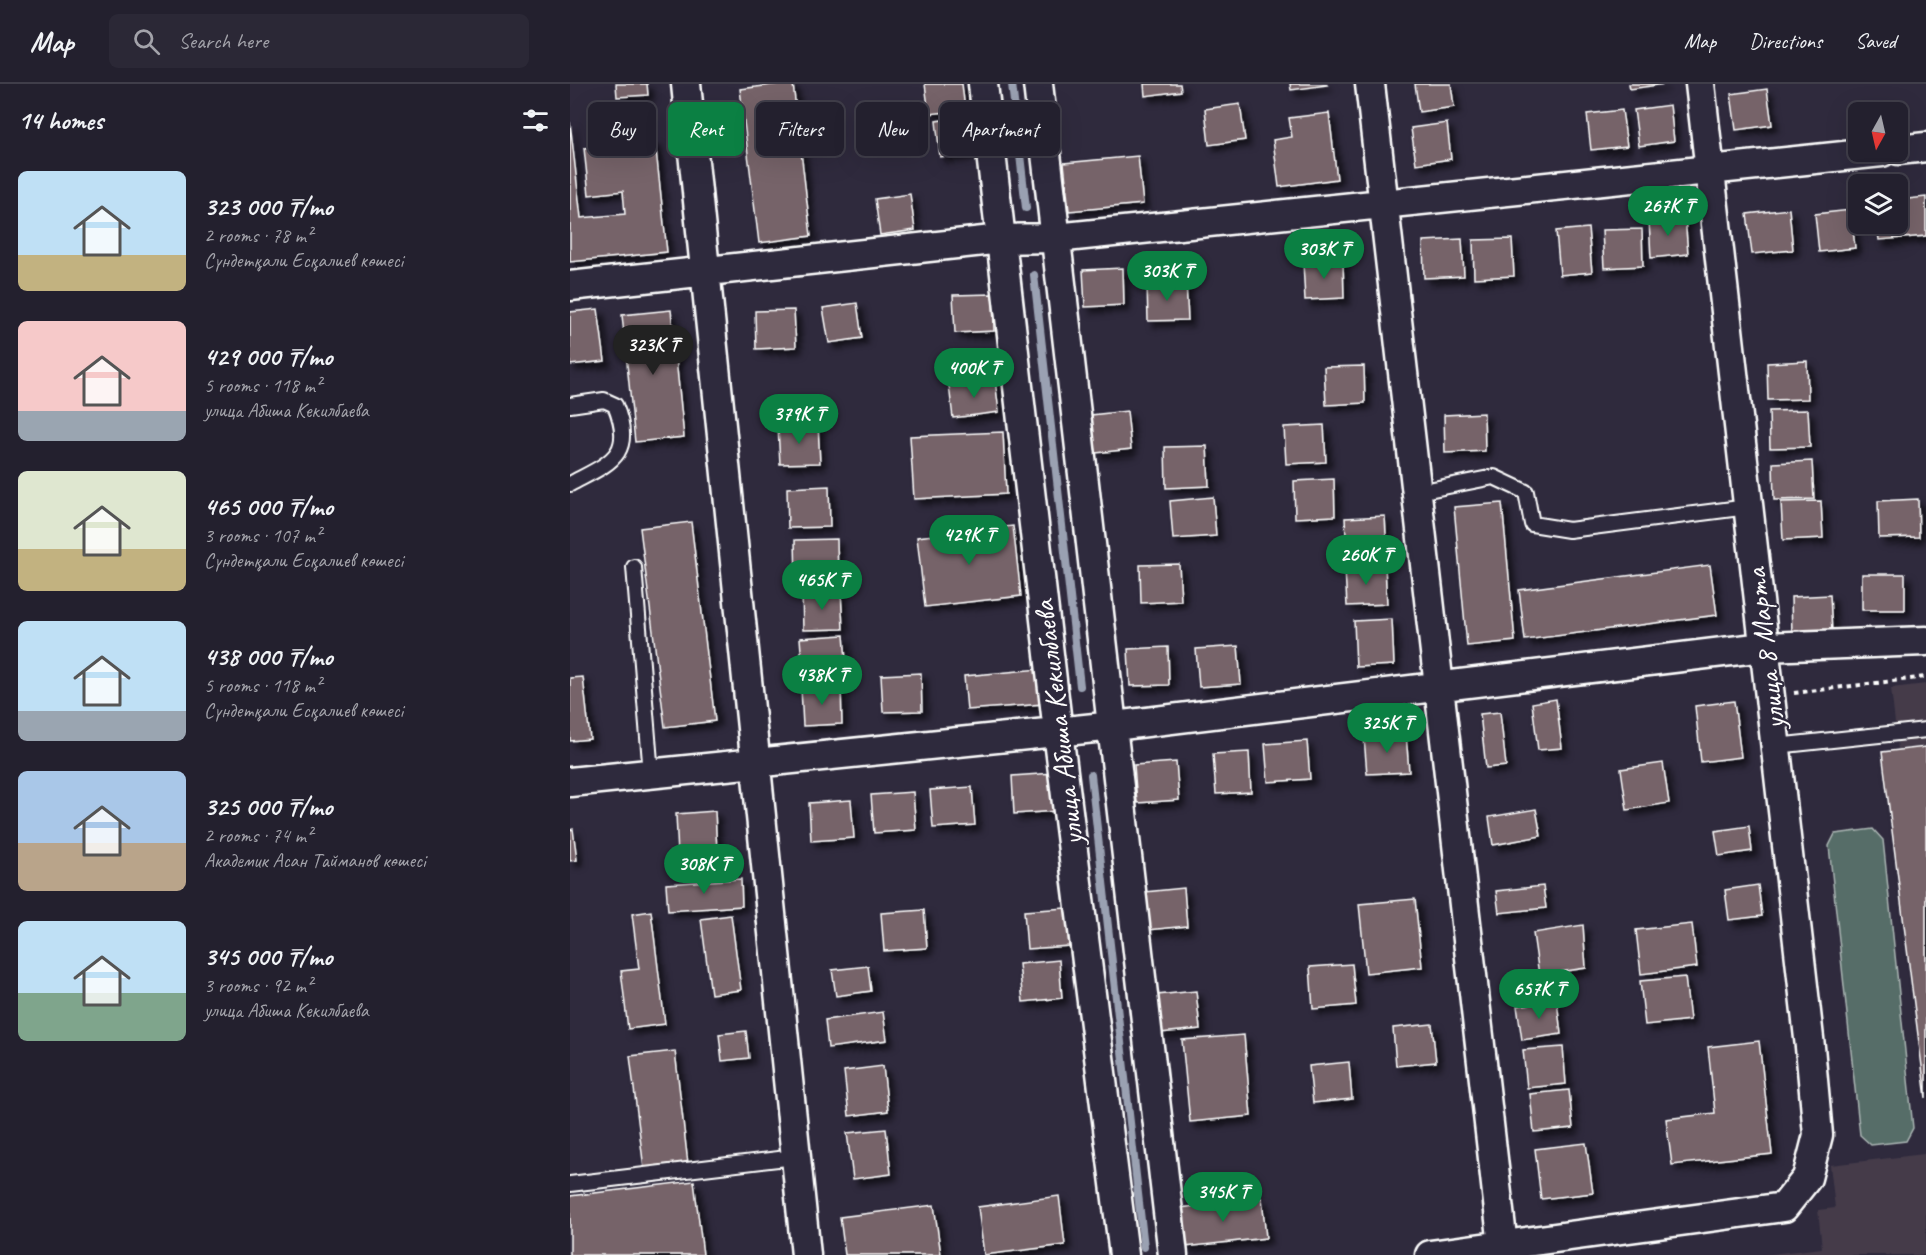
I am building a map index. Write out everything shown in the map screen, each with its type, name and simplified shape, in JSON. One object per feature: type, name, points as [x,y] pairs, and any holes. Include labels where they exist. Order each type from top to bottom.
[{"type":"street","points":[[686,84],[806,1255]]},
{"type":"street","name":"улица Абиша Кекилбаева","points":[[983,84],[1058,732],[1124,1255]]},
{"type":"street","name":"улица Абиша Кекилбаева","points":[[1038,84],[1114,726],[1173,1255]]},
{"type":"street","points":[[1370,84],[1503,1246],[1430,1255]]},
{"type":"street","name":"улица 8 Марта","points":[[1503,1246],[1785,1207],[1807,1178],[1818,1135],[1700,84]]},
{"type":"street","points":[[1908,149],[1926,147]]},
{"type":"street","points":[[570,286],[1002,239],[1056,238],[1383,206],[1710,168],[1848,155]]},
{"type":"street","points":[[570,782],[1114,726],[1764,647],[1926,641]]},
{"type":"lane","points":[[570,405],[604,400],[615,405],[620,417],[623,443],[618,455],[609,463],[570,484]]},
{"type":"lane","points":[[1418,492],[1494,477],[1526,492],[1532,524],[1569,530],[1748,507]]},
{"type":"lane","points":[[634,567],[651,774]]},
{"type":"lane","points":[[1776,746],[1926,729]]},
{"type":"lane","points":[[570,1184],[795,1157]]},
{"type":"path","points":[[1770,696],[1926,677]]},
{"type":"shaded area","points":[[1926,684],[1926,1098],[1882,752],[1898,750],[1891,688]]},
{"type":"shaded area","points":[[1926,1148],[1926,1255],[1763,1255],[1822,1248],[1818,1210],[1835,1208],[1830,1165],[1924,1154]]},
{"type":"green space","points":[[1873,829],[1883,840],[1913,1128],[1906,1141],[1871,1145],[1860,1135],[1829,846],[1835,834]]},
{"type":"building","points":[[616,84],[647,84],[648,95],[617,97]]},
{"type":"building","points":[[793,84],[795,102],[756,102],[756,156],[802,156],[811,236],[759,243],[744,121],[744,102],[742,102],[740,89]]},
{"type":"building","points":[[925,84],[962,84],[964,102],[940,102],[940,113],[929,114]]},
{"type":"building","points":[[1144,84],[1180,84],[1181,91],[1145,96]]},
{"type":"building","points":[[1290,84],[1326,84],[1327,85],[1291,90]]},
{"type":"building","points":[[1415,84],[1451,84],[1454,107],[1419,112]]},
{"type":"building","points":[[1629,84],[1665,84],[1630,89]]},
{"type":"building","points":[[1767,89],[1772,125],[1736,130],[1731,94]]},
{"type":"building","points":[[1240,104],[1245,140],[1209,145],[1205,109]]},
{"type":"building","points":[[1670,105],[1674,141],[1639,146],[1634,110]]},
{"type":"building","points":[[1622,110],[1627,146],[1591,150],[1587,114]]},
{"type":"building","points":[[1329,113],[1337,179],[1279,187],[1273,140],[1292,137],[1289,118]]},
{"type":"building","points":[[940,120],[940,156],[947,156],[940,157],[936,121]]},
{"type":"building","points":[[570,122],[581,218],[625,214],[623,191],[589,195],[584,148],[588,148],[588,156],[656,156],[656,150],[667,252],[570,262]]},
{"type":"building","points":[[1447,123],[1451,159],[1416,164],[1411,128]]},
{"type":"building","points":[[1138,156],[1143,204],[1069,211],[1064,163]]},
{"type":"building","points":[[910,194],[915,230],[880,235],[875,199]]},
{"type":"building","points":[[1926,197],[1926,236],[1879,240],[1878,234],[1908,234],[1908,199]]},
{"type":"building","points":[[1789,209],[1793,250],[1752,254],[1747,214]]},
{"type":"building","points":[[1848,210],[1848,234],[1854,234],[1855,248],[1819,252],[1815,214]]},
{"type":"building","points":[[1685,217],[1688,254],[1651,258],[1649,220]]},
{"type":"building","points":[[1588,228],[1592,272],[1560,275],[1556,231]]},
{"type":"building","points":[[1642,229],[1643,266],[1604,268],[1602,230]]},
{"type":"building","points":[[1462,239],[1464,276],[1424,278],[1423,241]]},
{"type":"building","points":[[1512,239],[1514,276],[1474,278],[1473,240]]},
{"type":"building","points":[[1343,261],[1344,298],[1305,300],[1303,262]]},
{"type":"building","points":[[1123,268],[1124,305],[1085,307],[1083,270]]},
{"type":"building","points":[[1186,282],[1188,320],[1148,321],[1147,284]]},
{"type":"building","points":[[993,294],[994,331],[955,333],[953,295]]},
{"type":"building","points":[[857,303],[862,338],[829,343],[823,308]]},
{"type":"building","points":[[598,309],[605,361],[570,365],[570,312]]},
{"type":"building","points":[[671,310],[684,437],[635,442],[622,315]]},
{"type":"building","points":[[794,310],[796,347],[756,349],[755,311]]},
{"type":"building","points":[[1807,361],[1808,399],[1768,400],[1767,363]]},
{"type":"building","points":[[1364,366],[1365,403],[1326,405],[1324,367]]},
{"type":"building","points":[[995,380],[999,412],[953,418],[949,385]]},
{"type":"building","points":[[1808,410],[1810,447],[1770,448],[1769,411]]},
{"type":"building","points":[[1127,411],[1131,449],[1096,453],[1091,415]]},
{"type":"building","points":[[1484,413],[1485,451],[1445,453],[1444,415]]},
{"type":"building","points":[[818,425],[820,463],[780,464],[778,427]]},
{"type":"building","points":[[1324,425],[1326,462],[1286,464],[1284,427]]},
{"type":"building","points":[[1003,432],[1006,494],[914,499],[910,436]]},
{"type":"building","points":[[1207,446],[1209,486],[1166,488],[1165,447]]},
{"type":"building","points":[[1812,461],[1814,499],[1774,500],[1773,463]]},
{"type":"building","points":[[1334,479],[1335,516],[1295,518],[1294,481]]},
{"type":"building","points":[[829,486],[830,527],[788,528],[787,488]]},
{"type":"building","points":[[1213,497],[1216,536],[1173,539],[1170,501]]},
{"type":"building","points":[[1918,499],[1919,537],[1879,538],[1878,501]]},
{"type":"building","points":[[1821,501],[1823,538],[1783,540],[1781,502]]},
{"type":"building","points":[[1502,503],[1515,641],[1467,646],[1454,507]]},
{"type":"building","points":[[1385,516],[1387,553],[1347,555],[1345,518]]},
{"type":"building","points":[[691,522],[715,721],[665,727],[640,528]]},
{"type":"building","points":[[1013,526],[1021,596],[925,607],[917,537]]},
{"type":"building","points":[[837,539],[838,580],[796,581],[795,540]]},
{"type":"building","points":[[1179,564],[1181,601],[1141,603],[1140,565]]},
{"type":"building","points":[[1710,565],[1717,615],[1525,640],[1519,590]]},
{"type":"building","points":[[1385,567],[1387,604],[1347,606],[1345,569]]},
{"type":"building","points":[[1862,574],[1905,574],[1905,610],[1862,610]]},
{"type":"building","points":[[841,591],[843,629],[803,630],[802,593]]},
{"type":"building","points":[[1830,595],[1832,633],[1792,635],[1791,597]]},
{"type":"building","points":[[1392,619],[1394,665],[1356,667],[1354,621]]},
{"type":"building","points":[[844,635],[847,674],[803,677],[800,638]]},
{"type":"building","points":[[1238,646],[1241,684],[1199,687],[1196,649]]},
{"type":"building","points":[[1168,647],[1169,685],[1130,686],[1128,649]]},
{"type":"building","points":[[1040,669],[1043,704],[967,710],[964,676]]},
{"type":"building","points":[[921,673],[922,711],[883,712],[881,675]]},
{"type":"building","points":[[583,677],[590,739],[570,741],[570,678]]},
{"type":"building","points":[[841,686],[842,724],[803,726],[801,688]]},
{"type":"building","points":[[1556,699],[1562,748],[1538,750],[1532,703]]},
{"type":"building","points":[[1734,701],[1741,757],[1701,762],[1695,706]]},
{"type":"building","points":[[1500,712],[1506,766],[1486,768],[1480,714]]},
{"type":"building","points":[[1406,734],[1409,772],[1367,774],[1364,737]]},
{"type":"building","points":[[1307,741],[1310,779],[1268,782],[1265,744]]},
{"type":"building","points":[[1926,747],[1926,1098],[1882,752]]},
{"type":"building","points":[[1249,752],[1251,792],[1216,794],[1213,754]]},
{"type":"building","points":[[1176,762],[1179,800],[1137,803],[1134,765]]},
{"type":"building","points":[[1663,763],[1669,803],[1627,810],[1621,769]]},
{"type":"building","points":[[1054,773],[1057,811],[1014,814],[1012,776]]},
{"type":"building","points":[[972,787],[975,825],[933,828],[930,790]]},
{"type":"building","points":[[913,792],[916,830],[874,833],[871,795]]},
{"type":"building","points":[[851,800],[854,838],[811,841],[809,803]]},
{"type":"building","points":[[1536,809],[1541,836],[1493,845],[1489,817]]},
{"type":"building","points":[[715,811],[717,853],[678,855],[676,814]]},
{"type":"building","points":[[1749,826],[1752,851],[1719,856],[1715,831]]},
{"type":"building","points":[[573,829],[577,860],[570,861],[570,830]]},
{"type":"building","points":[[741,879],[742,906],[668,911],[666,884]]},
{"type":"building","points":[[1758,885],[1762,916],[1729,920],[1725,890]]},
{"type":"building","points":[[1543,886],[1546,908],[1499,913],[1496,891]]},
{"type":"building","points":[[1184,888],[1187,926],[1148,930],[1145,892]]},
{"type":"building","points":[[1415,899],[1422,967],[1366,973],[1359,904]]},
{"type":"building","points":[[1066,908],[1069,946],[1027,949],[1024,911]]},
{"type":"building","points":[[924,910],[927,948],[884,951],[881,913]]},
{"type":"building","points":[[651,911],[665,1024],[628,1029],[621,971],[639,969],[632,914]]},
{"type":"building","points":[[731,915],[741,990],[711,994],[701,919]]},
{"type":"building","points":[[1692,924],[1697,967],[1641,974],[1636,930]]},
{"type":"building","points":[[1583,925],[1586,968],[1539,975],[1533,933]]},
{"type":"building","points":[[1059,960],[1062,998],[1023,1002],[1019,964]]},
{"type":"building","points":[[1352,964],[1356,1005],[1313,1009],[1310,967]]},
{"type":"building","points":[[868,966],[871,991],[836,996],[832,970]]},
{"type":"building","points":[[1685,977],[1690,1020],[1645,1025],[1640,981]]},
{"type":"building","points":[[1196,991],[1200,1029],[1160,1033],[1157,995]]},
{"type":"building","points":[[1557,1001],[1561,1034],[1522,1040],[1517,1006]]},
{"type":"building","points":[[883,1012],[887,1040],[828,1048],[825,1020]]},
{"type":"building","points":[[1432,1024],[1436,1062],[1396,1066],[1393,1028]]},
{"type":"building","points":[[746,1031],[749,1058],[722,1061],[719,1034]]},
{"type":"building","points":[[1244,1035],[1251,1116],[1190,1122],[1182,1040]]},
{"type":"building","points":[[1759,1041],[1772,1154],[1672,1165],[1666,1119],[1715,1113],[1708,1047]]},
{"type":"building","points":[[1563,1047],[1566,1084],[1527,1088],[1523,1050]]},
{"type":"building","points":[[675,1051],[688,1164],[644,1169],[630,1056]]},
{"type":"building","points":[[1349,1062],[1352,1099],[1313,1103],[1309,1066]]},
{"type":"building","points":[[883,1066],[888,1111],[849,1116],[844,1071]]},
{"type":"building","points":[[1569,1090],[1573,1128],[1534,1132],[1530,1094]]},
{"type":"building","points":[[886,1129],[891,1174],[853,1179],[847,1133]]},
{"type":"building","points":[[1586,1143],[1593,1193],[1541,1199],[1535,1149]]},
{"type":"building","points":[[694,1181],[703,1255],[570,1255],[570,1196]]},
{"type":"building","points":[[1059,1196],[1065,1245],[984,1255],[978,1207]]},
{"type":"building","points":[[1262,1198],[1266,1238],[1185,1247],[1180,1208]]},
{"type":"building","points":[[934,1205],[941,1255],[845,1255],[840,1217]]},
{"type":"waterway","points":[[1012,84],[1026,208]]},
{"type":"waterway","points":[[1034,275],[1080,686]]},
{"type":"waterway","points":[[1091,775],[1144,1247]]}]
